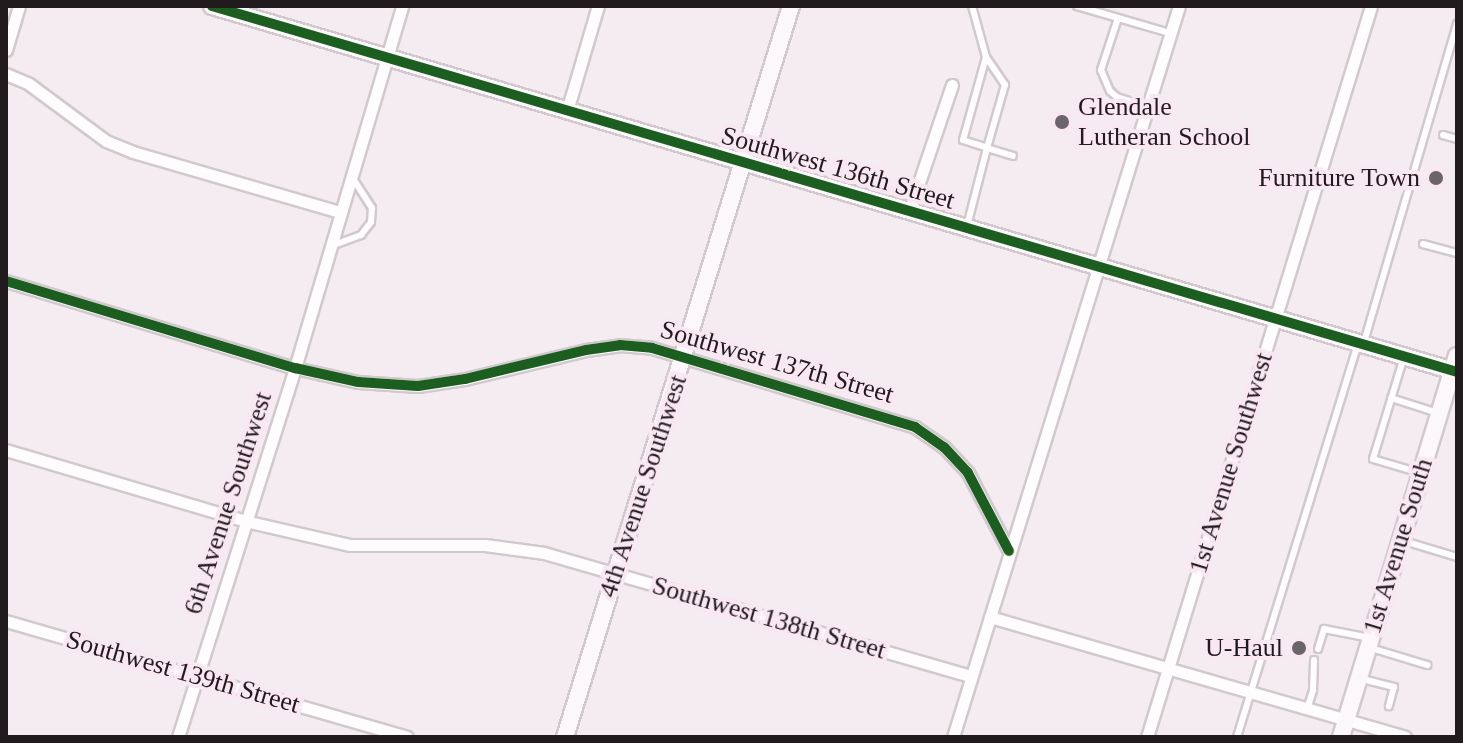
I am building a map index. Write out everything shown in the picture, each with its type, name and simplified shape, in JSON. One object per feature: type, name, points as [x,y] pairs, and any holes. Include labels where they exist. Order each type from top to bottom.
[{"type":"street","points":[[6,50],[19,6]]},
{"type":"street","name":"Southwest 136th Street","points":[[212,6],[1276,320],[1404,356],[1455,366]]},
{"type":"street","name":"6th Avenue Southwest","points":[[178,737],[295,368],[402,6]]},
{"type":"street","points":[[567,111],[598,6]]},
{"type":"street","name":"4th Avenue Southwest","points":[[565,737],[791,6]]},
{"type":"street","points":[[953,737],[1179,6]]},
{"type":"street","name":"1st Avenue Southwest","points":[[1147,737],[1371,6]]},
{"type":"street","points":[[6,74],[29,84],[106,141],[120,147],[340,212]]},
{"type":"street","points":[[909,212],[952,85]]},
{"type":"street","name":"Southwest 137th Street","points":[[6,281],[295,368],[358,382],[418,386],[620,345],[652,348],[915,427],[944,447],[968,473],[1009,551]]},
{"type":"street","name":"1st Avenue South","points":[[1341,737],[1455,366]]},
{"type":"street","name":"Southwest 138th Street","points":[[6,450],[245,521],[350,545],[519,548],[971,676]]},
{"type":"street","points":[[990,617],[1347,720],[1381,734],[1405,737]]},
{"type":"street","name":"Southwest 139th Street","points":[[6,621],[407,737]]},
{"type":"lane","points":[[966,229],[1005,85],[986,57],[973,10],[982,6]]},
{"type":"lane","points":[[1077,6],[1170,33]]},
{"type":"lane","points":[[1118,18],[1101,70],[1110,91],[1117,97],[1147,107]]},
{"type":"lane","points":[[1237,737],[1361,344],[1457,23]]},
{"type":"lane","points":[[986,57],[963,140],[1013,156]]},
{"type":"lane","points":[[1443,135],[1457,139]]},
{"type":"lane","points":[[331,246],[361,235],[371,222],[372,208],[351,176]]},
{"type":"lane","points":[[1423,244],[1457,253]]},
{"type":"lane","points":[[1404,356],[1373,459],[1420,474]]},
{"type":"lane","points":[[1391,398],[1439,413]]},
{"type":"lane","points":[[1400,540],[1457,557]]},
{"type":"lane","points":[[1318,649],[1324,629],[1369,642],[1427,665]]},
{"type":"lane","points":[[1307,709],[1313,690],[1314,660]]},
{"type":"lane","points":[[1359,678],[1394,687],[1389,706]]},
{"type":"cycle path","points":[[212,6],[1457,372]]},
{"type":"cycle path","points":[[6,281],[295,368],[358,382],[418,386],[465,379],[586,350],[620,345],[652,348],[915,427],[944,447],[968,473],[1009,551]]},
{"type":"place","name":"Glendale Lutheran School","points":[[1062,122]]},
{"type":"place","name":"Furniture Town","points":[[1436,178]]},
{"type":"place","name":"U-Haul","points":[[1299,648]]}]
